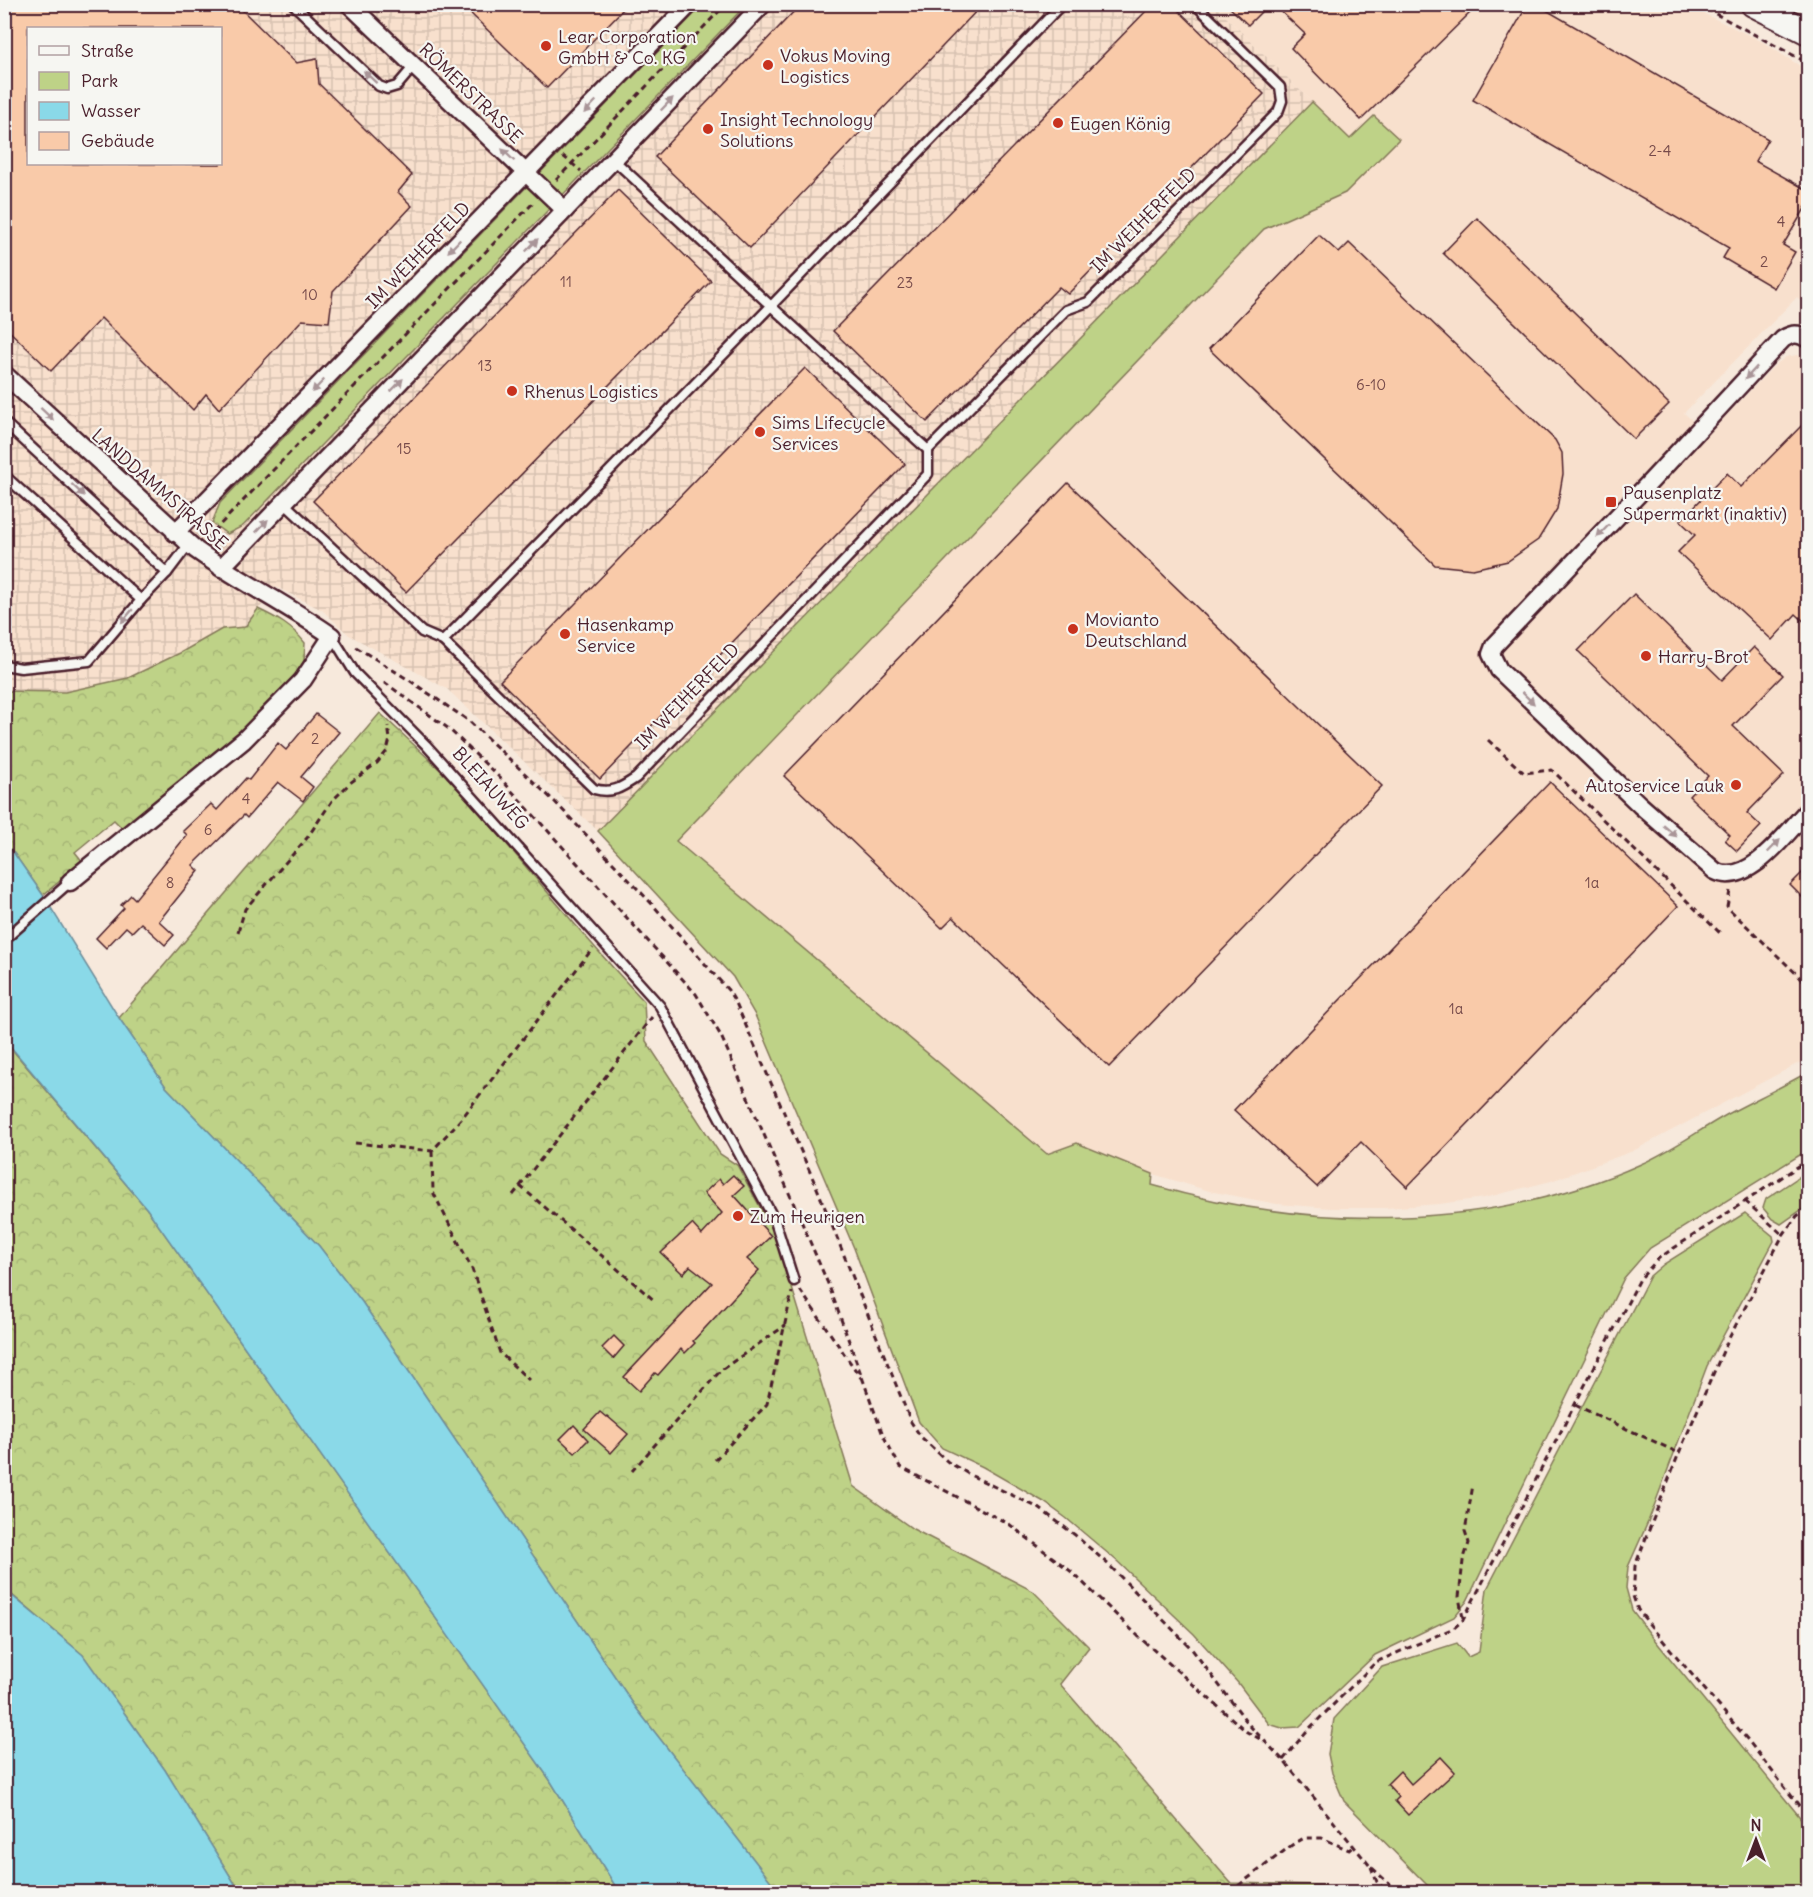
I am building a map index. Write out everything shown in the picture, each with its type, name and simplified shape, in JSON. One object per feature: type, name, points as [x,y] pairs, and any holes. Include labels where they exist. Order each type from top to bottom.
[{"type":"main road","points":[[1754,4],[1809,32]]},
{"type":"street","name":"RÖMERSTRASSE","points":[[349,4],[565,210]]},
{"type":"street","name":"IM WEIHERFELD","points":[[175,532],[690,4]]},
{"type":"street","points":[[221,568],[763,4]]},
{"type":"street","points":[[1801,336],[1783,339],[1494,646],[1491,654],[1499,670],[1640,805],[1721,874],[1733,874],[1756,865],[1809,810]]},
{"type":"street","name":"LANDDAMMSTRASSE","points":[[4,374],[189,544],[221,568],[305,617],[332,636]]},
{"type":"street","points":[[70,882],[244,740],[303,680],[332,636]]},
{"type":"lane","points":[[293,4],[379,86],[387,89],[397,86],[414,66]]},
{"type":"lane","points":[[443,641],[1062,4]]},
{"type":"lane","name":"IM WEIHERFELD","points":[[284,503],[422,632],[443,641],[594,789],[606,792],[617,790],[636,778],[928,474],[928,450],[1066,310],[1088,302],[1278,112],[1282,101],[1280,87],[1195,4]]},
{"type":"lane","points":[[614,160],[928,450]]},
{"type":"lane","points":[[4,422],[166,573]]},
{"type":"lane","points":[[4,476],[141,600]]},
{"type":"lane","points":[[4,665],[21,668],[89,661],[189,544]]},
{"type":"lane","name":"BLEIAUWEG","points":[[332,636],[355,673],[426,745],[660,1006],[775,1221],[794,1281]]},
{"type":"lane","points":[[4,940],[70,882]]},
{"type":"path","points":[[551,184],[726,4]]},
{"type":"path","points":[[1696,4],[1809,63]]},
{"type":"path","points":[[559,153],[584,173]]},
{"type":"path","points":[[217,527],[535,201]]},
{"type":"path","points":[[332,636],[363,651],[469,721],[555,802],[652,904],[728,990],[736,1002],[790,1124],[911,1422],[921,1437],[948,1462],[1039,1508],[1075,1535],[1110,1566],[1191,1648],[1250,1726],[1283,1760],[1370,1866],[1398,1893]]},
{"type":"path","points":[[384,681],[449,729],[500,778],[696,994],[722,1036],[829,1286],[883,1435],[900,1467],[1009,1524],[1073,1573],[1138,1636],[1247,1732],[1266,1742]]},
{"type":"path","points":[[238,932],[245,909],[307,838],[332,801],[377,763],[387,751],[390,739],[384,703]]},
{"type":"path","points":[[1488,740],[1524,773],[1552,770],[1722,935]]},
{"type":"path","points":[[1733,874],[1727,907],[1809,984]]},
{"type":"path","points":[[530,1380],[500,1353],[472,1269],[433,1192],[432,1151],[462,1118],[600,939]]},
{"type":"path","points":[[513,1195],[660,1006]]},
{"type":"path","points":[[355,1143],[432,1151]]},
{"type":"path","points":[[1283,1760],[1306,1732],[1376,1662],[1454,1628],[1463,1620],[1640,1279],[1659,1258],[1809,1160]]},
{"type":"path","points":[[520,1186],[655,1301]]},
{"type":"path","points":[[1745,1201],[1783,1234]]},
{"type":"path","points":[[1809,1208],[1797,1216],[1783,1234],[1726,1342],[1635,1566],[1633,1596],[1638,1610],[1747,1739],[1809,1817]]},
{"type":"path","points":[[794,1281],[864,1382]]},
{"type":"path","points":[[715,1460],[767,1404],[794,1281]]},
{"type":"path","points":[[632,1471],[721,1370],[786,1325]]},
{"type":"path","points":[[1575,1405],[1680,1452]]},
{"type":"path","points":[[1463,1620],[1459,1597],[1463,1561],[1469,1543],[1465,1531],[1473,1485]]},
{"type":"path","points":[[1230,1893],[1304,1838],[1322,1838],[1349,1850],[1355,1845]]},
{"type":"path","points":[[1370,1866],[1377,1882],[1387,1893]]},
{"type":"shaded area","points":[[5,5],[1214,5],[1312,102],[598,831],[447,689],[349,635],[322,610],[276,587],[245,627],[222,629],[180,653],[128,678],[65,692],[5,691]]},
{"type":"shaded area","points":[[1214,5],[1686,5],[1761,41],[1808,71],[1808,307],[1797,297],[1684,413],[1708,435],[1775,365],[1786,357],[1797,355],[1808,358],[1808,1058],[1633,1151],[1551,1181],[1484,1198],[1439,1204],[1385,1208],[1331,1208],[1277,1204],[1209,1191],[1153,1174],[1077,1143],[1047,1154],[676,841],[1265,229],[1345,193],[1350,140]]},
{"type":"green space","points":[[703,5],[746,5],[243,526],[227,534],[212,523],[220,503]]},
{"type":"green space","points":[[1312,102],[1350,139],[1374,116],[1399,139],[1345,193],[1264,229],[676,841],[1047,1154],[1077,1143],[1153,1174],[1152,1185],[1212,1200],[1273,1211],[1336,1216],[1399,1217],[1461,1213],[1523,1202],[1583,1186],[1641,1164],[1728,1114],[1808,1072],[1808,1150],[1650,1248],[1624,1278],[1467,1601],[1454,1617],[1375,1655],[1299,1727],[1282,1728],[1269,1724],[1238,1683],[1194,1634],[1117,1561],[1066,1518],[1044,1502],[983,1467],[942,1448],[919,1422],[854,1248],[755,1015],[733,977],[598,831]]},
{"type":"green space","points":[[258,609],[284,623],[305,643],[304,661],[285,689],[239,739],[124,830],[114,820],[75,852],[83,862],[43,895],[5,844],[4,691],[65,692],[128,678],[180,653],[222,629],[245,627]]},
{"type":"green space","points":[[380,713],[450,780],[594,947],[644,1001],[646,1041],[720,1154],[737,1165],[776,1236],[853,1486],[913,1529],[1033,1591],[1089,1647],[1060,1684],[1231,1883],[1324,1885],[1333,1892],[779,1892],[636,1708],[362,1302],[319,1246],[166,1087],[119,1018]]},
{"type":"green space","points":[[4,1040],[147,1209],[550,1780],[619,1892],[240,1892],[165,1770],[83,1655],[5,1589]]},
{"type":"green space","points":[[1808,1171],[1808,1205],[1781,1224],[1772,1219],[1763,1208],[1766,1199]]},
{"type":"green space","points":[[1745,1213],[1773,1236],[1774,1241],[1707,1366],[1648,1522],[1628,1567],[1626,1588],[1632,1610],[1650,1634],[1808,1827],[1808,1892],[1434,1892],[1344,1801],[1332,1773],[1328,1754],[1334,1719],[1382,1667],[1457,1643],[1468,1657],[1479,1652],[1487,1589],[1650,1276],[1664,1264]]},
{"type":"water","points":[[4,844],[13,852],[43,895],[119,1018],[166,1087],[319,1246],[362,1302],[636,1708],[779,1892],[619,1892],[550,1780],[147,1209],[5,1040]]},
{"type":"water","points":[[4,1589],[83,1655],[165,1770],[240,1892],[5,1892]]},
{"type":"building","points":[[4,4],[236,4],[296,63],[317,59],[319,84],[412,175],[398,192],[412,206],[333,291],[329,322],[302,320],[219,409],[206,394],[193,410],[101,318],[51,371],[4,326]]},
{"type":"building","name":"Lear Corporation GmbH & Co. KG","points":[[461,4],[628,4],[547,88]]},
{"type":"building","points":[[801,4],[983,4],[750,248],[655,157]]},
{"type":"building","points":[[1153,4],[1172,4],[1264,94],[1068,294],[1059,287],[927,422],[833,331]]},
{"type":"building","points":[[1226,4],[1269,4],[1248,25]]},
{"type":"building","points":[[1273,4],[1465,4],[1472,11],[1361,120],[1291,48],[1305,34]]},
{"type":"building","points":[[1528,4],[1536,4],[1768,139],[1755,161],[1809,191],[1809,202],[1783,245],[1795,252],[1774,288],[1723,258],[1729,248],[1473,100]]},
{"type":"building","name":"Rhenus Logistics","points":[[618,190],[711,281],[406,592],[313,501]]},
{"type":"building","points":[[1477,218],[1669,404],[1634,439],[1443,253]]},
{"type":"building","points":[[1319,235],[1339,253],[1349,243],[1555,440],[1562,453],[1563,474],[1557,509],[1538,540],[1508,561],[1473,569],[1435,565],[1209,349]]},
{"type":"building","points":[[805,368],[905,464],[600,779],[500,681]]},
{"type":"building","points":[[1809,418],[1809,626],[1796,614],[1772,640],[1678,552],[1695,535],[1680,521],[1727,473],[1741,487]]},
{"type":"building","name":"Movianto Deutschland","points":[[1068,483],[1382,786],[1109,1067],[953,917],[942,928],[784,776]]},
{"type":"building","points":[[1634,594],[1722,680],[1754,647],[1783,675],[1733,726],[1784,775],[1747,813],[1761,826],[1737,851],[1725,840],[1730,835],[1689,796],[1708,776],[1578,651]]},
{"type":"building","points":[[316,714],[339,732],[301,777],[313,787],[303,801],[278,782],[247,818],[244,815],[193,865],[199,871],[159,921],[174,935],[165,945],[141,923],[132,932],[126,927],[106,948],[96,938],[124,908],[121,905],[131,895],[135,899],[187,835],[183,831],[211,804],[217,810],[246,778],[249,780],[278,743],[286,750]]},
{"type":"building","points":[[1550,782],[1678,906],[1407,1187],[1361,1142],[1317,1187],[1234,1110]]},
{"type":"building","points":[[1809,866],[1809,904],[1790,885]]},
{"type":"building","points":[[733,1175],[744,1186],[734,1195],[771,1236],[747,1259],[759,1270],[693,1341],[695,1343],[685,1353],[681,1349],[658,1375],[655,1373],[639,1391],[624,1377],[712,1283],[690,1266],[683,1274],[661,1253],[692,1224],[702,1235],[722,1213],[704,1193],[719,1179],[723,1184]]},
{"type":"building","points":[[614,1336],[624,1346],[613,1359],[602,1348]]},
{"type":"building","points":[[600,1412],[628,1434],[611,1453],[584,1429]]},
{"type":"building","points":[[574,1425],[588,1440],[575,1453],[560,1439]]},
{"type":"building","points":[[1441,1757],[1455,1772],[1408,1815],[1395,1801],[1399,1797],[1387,1784],[1400,1771],[1411,1784]]},
{"type":"place","name":"Lear Corporation GmbH & Co. KG","points":[[546,46]]},
{"type":"place","name":"Vokus Moving Logistics","points":[[768,65]]},
{"type":"place","name":"Eugen König","points":[[1058,123]]},
{"type":"place","name":"Insight Technology Solutions","points":[[708,129]]},
{"type":"place","name":"Rhenus Logistics","points":[[512,391]]},
{"type":"place","name":"Sims Lifecycle Services","points":[[760,432]]},
{"type":"place","name":"Pausenplatz Supermarkt (inaktiv)","points":[[1611,502]]},
{"type":"place","name":"Movianto Deutschland","points":[[1073,629]]},
{"type":"place","name":"Hasenkamp Service","points":[[565,634]]},
{"type":"place","name":"Harry-Brot","points":[[1646,656]]},
{"type":"place","name":"Autoservice Lauk","points":[[1736,785]]},
{"type":"place","name":"Zum Heurigen","points":[[738,1216]]}]
